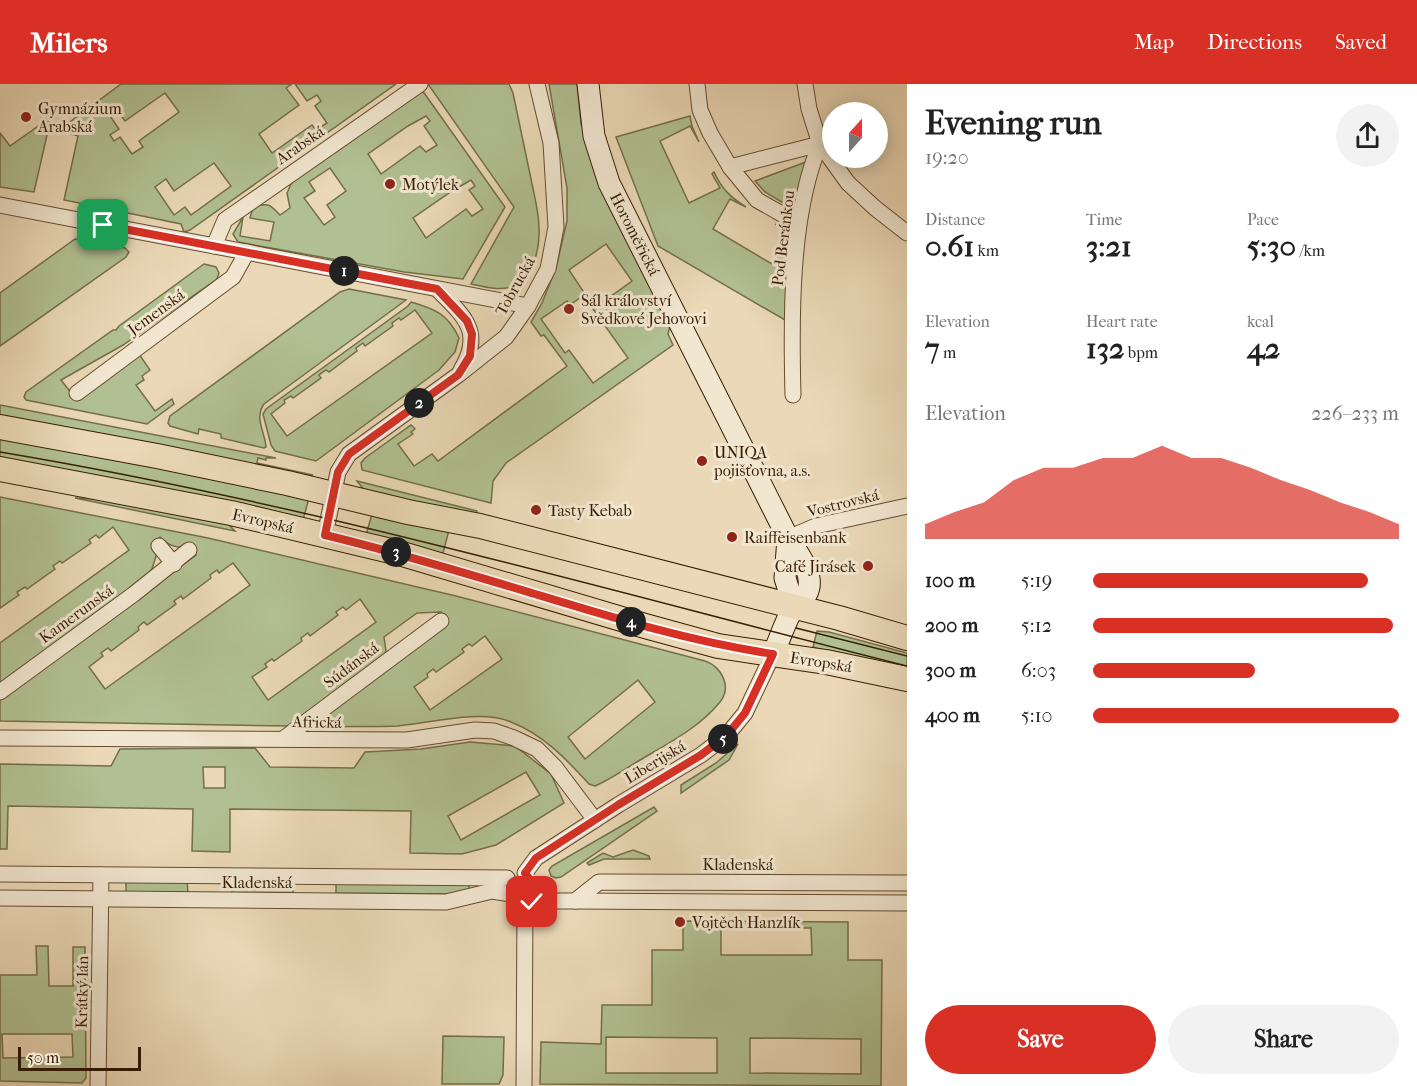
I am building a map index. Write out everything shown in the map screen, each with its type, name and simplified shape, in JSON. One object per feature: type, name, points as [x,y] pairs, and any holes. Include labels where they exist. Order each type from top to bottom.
[{"type":"main road","name":"Horoměřická","points":[[588,84],[594,136],[609,183],[788,538],[802,561],[810,582],[806,595],[795,607]]},
{"type":"main road","points":[[0,427],[157,456],[480,526],[907,638]]},
{"type":"main road","name":"Evropská","points":[[0,469],[200,506],[399,553],[718,646],[826,662],[907,679]]},
{"type":"main road","points":[[773,654],[795,607]]},
{"type":"street","name":"Arabská","points":[[214,246],[225,220],[420,84]]},
{"type":"street","name":"Tobrucká","points":[[458,375],[506,337],[528,306],[548,269],[556,228],[551,143],[537,84]]},
{"type":"street","name":"Pod Beránkou","points":[[698,84],[700,110],[710,133],[730,167],[757,201],[794,221]]},
{"type":"street","points":[[805,84],[809,109],[820,144],[848,183],[907,233]]},
{"type":"street","points":[[730,167],[820,144]]},
{"type":"street","name":"Pod Beránkou","points":[[793,395],[791,326],[800,223],[812,162],[820,144]]},
{"type":"street","points":[[0,206],[528,306]]},
{"type":"street","name":"Jemenská","points":[[77,393],[234,278],[247,252]]},
{"type":"street","points":[[325,535],[338,472],[349,454],[458,375],[470,356],[472,334],[467,321],[437,289]]},
{"type":"street","name":"Vostrovská","points":[[788,538],[816,526],[907,506]]},
{"type":"street","points":[[159,546],[174,564]]},
{"type":"street","name":"Kamerunská","points":[[0,692],[174,564],[189,550]]},
{"type":"street","name":"Súdánská","points":[[283,739],[441,621]]},
{"type":"street","name":"Liberijská","points":[[525,873],[536,858],[701,755],[727,735],[745,713],[773,654]]},
{"type":"street","name":"Africká","points":[[0,738],[407,740],[475,730],[494,731],[537,749],[555,767],[595,820]]},
{"type":"street","name":"Kladenská","points":[[0,874],[507,878],[514,871],[525,873]]},
{"type":"street","points":[[524,898],[537,892],[535,884],[525,873]]},
{"type":"street","name":"Krátký lán","points":[[98,1086],[101,875]]},
{"type":"street","points":[[507,878],[507,885],[524,898]]},
{"type":"street","name":"Kladenská","points":[[575,901],[599,882],[907,883]]},
{"type":"street","name":"Kladenská","points":[[0,898],[446,902],[492,891],[552,901],[907,903]]},
{"type":"street","points":[[524,898],[524,1086]]},
{"type":"green space","points":[[121,84],[292,84],[286,88],[299,105],[259,134],[272,153],[312,125],[316,130],[327,123],[315,106],[321,101],[317,95],[307,101],[295,84],[396,84],[184,232],[181,224],[64,200],[78,136],[69,133],[70,122]],"holes":[[[165,93],[179,112],[139,141],[143,147],[132,154],[120,137],[114,141],[110,135],[119,129],[106,110],[113,105],[125,121]],[[214,163],[231,186],[191,215],[185,207],[174,215],[155,187],[166,179],[174,191]]]},
{"type":"green space","points":[[428,84],[509,84],[513,93],[539,228],[535,260],[527,275],[516,285],[499,289],[471,284],[514,207]]},
{"type":"green space","points":[[549,84],[577,84],[581,124],[670,326],[668,334],[673,345],[506,463],[493,481],[491,503],[362,470],[361,463],[365,458],[411,425],[415,429],[411,432],[413,434],[398,444],[414,466],[432,454],[438,461],[567,366],[544,335],[541,336],[531,322],[542,303],[556,268],[567,221],[567,188]],"holes":[[[606,244],[632,281],[593,309],[628,358],[593,383],[569,350],[565,353],[541,319],[567,301],[570,305],[585,294],[569,270]]]},
{"type":"green space","name":"Motýlek","points":[[422,90],[505,207],[463,279],[404,272],[238,242],[233,234],[243,217],[240,236],[270,241],[274,222],[250,218],[253,207],[268,205],[280,215],[290,208],[287,193],[295,175]],"holes":[[[426,116],[430,121],[424,126],[437,145],[426,152],[420,146],[381,174],[368,154]],[[330,168],[346,191],[327,205],[335,217],[324,225],[304,198],[315,191],[309,182]],[[471,180],[475,186],[469,190],[483,209],[472,216],[466,209],[426,238],[413,218]]]},
{"type":"green space","points":[[690,116],[699,142],[690,126],[660,141],[689,203],[720,188],[712,174],[714,172],[727,192],[746,207],[730,199],[713,229],[772,264],[790,235],[775,224],[792,234],[785,320],[658,246],[616,137]]},
{"type":"green space","points":[[44,122],[50,122],[34,192],[0,187],[0,133],[10,146]]},
{"type":"green space","points":[[811,160],[793,209],[765,192],[755,181]]},
{"type":"green space","points":[[75,239],[125,248],[129,252],[126,257],[0,346],[0,293]]},
{"type":"green space","points":[[204,264],[216,267],[219,273],[217,279],[123,345],[61,380],[79,400],[122,361],[137,351],[150,370],[142,376],[144,380],[136,385],[155,411],[172,399],[174,404],[147,424],[26,400],[24,397],[26,392],[116,330]]},
{"type":"green space","points":[[349,289],[406,300],[264,404],[260,420],[266,447],[221,438],[221,434],[199,429],[198,434],[170,426],[168,423],[170,416],[340,292]]},
{"type":"green space","points":[[411,302],[440,314],[450,323],[459,338],[455,352],[439,370],[316,461],[275,451],[271,445],[263,414],[266,409]],"holes":[[[415,310],[432,333],[287,436],[271,414],[285,403],[284,400],[291,396],[293,398],[321,378],[319,375],[326,370],[329,372],[357,351],[356,348],[363,343],[365,346],[393,326],[392,323],[399,318],[401,320]]]},
{"type":"green space","points":[[0,405],[276,458],[266,458],[266,460],[258,458],[257,463],[313,475],[306,477],[0,418]]},
{"type":"green space","points":[[0,436],[309,498],[303,520],[0,460]]},
{"type":"green space","points":[[357,481],[477,511],[476,516],[365,491]]},
{"type":"green space","points":[[0,497],[208,538],[456,596],[705,661],[720,673],[725,690],[720,702],[693,728],[595,786],[589,784],[544,741],[523,727],[499,718],[455,718],[398,726],[315,727],[316,723],[448,621],[441,612],[417,613],[384,637],[386,651],[384,658],[290,726],[0,721],[0,697],[196,555],[190,546],[174,546],[160,537],[151,544],[157,553],[152,569],[142,582],[0,686],[0,643],[129,550],[113,527],[99,538],[96,535],[89,540],[91,543],[62,563],[60,561],[53,566],[55,569],[27,589],[25,587],[17,592],[19,595],[0,608]],"holes":[[[233,563],[250,585],[105,689],[89,667],[103,656],[101,653],[108,648],[111,651],[139,630],[138,627],[144,622],[147,625],[176,604],[174,601],[181,596],[183,599],[211,578],[210,575],[217,570],[219,573]],[[360,599],[376,622],[268,700],[252,677],[267,667],[265,664],[272,659],[274,661],[302,641],[301,638],[308,633],[310,636],[338,615],[336,612],[343,607],[346,610]],[[485,636],[502,659],[430,710],[414,687],[428,677],[427,674],[433,669],[436,672],[464,652],[462,649],[469,644],[472,646]],[[638,680],[655,702],[585,759],[568,737]]]},
{"type":"green space","points":[[75,498],[120,500],[228,524],[235,531]]},
{"type":"green space","points":[[372,514],[449,530],[442,557],[366,535]]},
{"type":"green space","points":[[817,631],[829,632],[907,653],[907,670],[813,647]]},
{"type":"green space","points":[[470,742],[515,746],[551,774],[564,803],[496,845],[462,854],[410,853],[411,811],[230,809],[230,852],[192,851],[193,809],[8,806],[7,849],[0,849],[0,764],[111,766],[120,749],[255,748],[270,767],[354,768],[365,752],[421,749]],"holes":[[[203,767],[225,767],[225,788],[204,788]],[[526,772],[540,795],[461,840],[448,816]]]},
{"type":"green space","points":[[738,744],[729,760],[681,793],[681,785],[716,763]]},
{"type":"green space","points":[[654,807],[657,811],[561,877],[551,876],[549,870],[552,866]]},
{"type":"green space","points":[[633,850],[649,856],[650,859],[604,859],[589,865],[587,863],[603,853],[613,857]]},
{"type":"green space","points":[[126,881],[187,881],[188,893],[126,894]]},
{"type":"green space","points":[[231,881],[293,881],[293,894],[232,893]]},
{"type":"green space","points":[[336,881],[468,883],[470,891],[456,894],[336,893]]},
{"type":"green space","points":[[683,921],[848,922],[848,960],[882,960],[881,1086],[540,1084],[541,1042],[601,1044],[602,1005],[652,1005],[652,950],[683,950]],"holes":[[[721,928],[811,928],[812,955],[721,955]],[[606,1037],[717,1038],[717,1073],[606,1073]],[[750,1038],[861,1039],[861,1074],[750,1073]]]},
{"type":"green space","points":[[36,946],[48,946],[49,986],[73,986],[73,947],[85,947],[86,1078],[82,1083],[0,1081],[0,975],[37,975]],"holes":[[[2,1034],[72,1034],[73,1057],[3,1058]]]},
{"type":"green space","points":[[443,1036],[504,1037],[503,1075],[499,1084],[442,1084]]},
{"type":"tram line","points":[[0,452],[228,496],[342,522],[907,666]]},
{"type":"tram line","points":[[796,628],[907,656]]},
{"type":"place","name":"Gymnázium Arabská","points":[[26,117]]},
{"type":"place","name":"Motýlek","points":[[390,184]]},
{"type":"place","name":"Sál království Svědkové Jehovovi","points":[[569,309]]},
{"type":"place","name":"UNIQA pojišťovna, a.s.","points":[[702,461]]},
{"type":"place","name":"Tasty Kebab","points":[[536,510]]},
{"type":"place","name":"Raiffeisenbank","points":[[732,537]]},
{"type":"place","name":"Café Jirásek","points":[[868,566]]},
{"type":"place","name":"Vojtěch Hanzlík","points":[[680,922]]},
{"type":"route","points":[[103,225],[437,289],[467,321],[472,334],[470,356],[458,375],[349,454],[343,463],[338,472],[325,535],[399,553],[718,646],[773,654],[745,713],[727,735],[701,755],[618,805],[530,864],[525,873],[535,884],[537,892],[532,902]]}]
